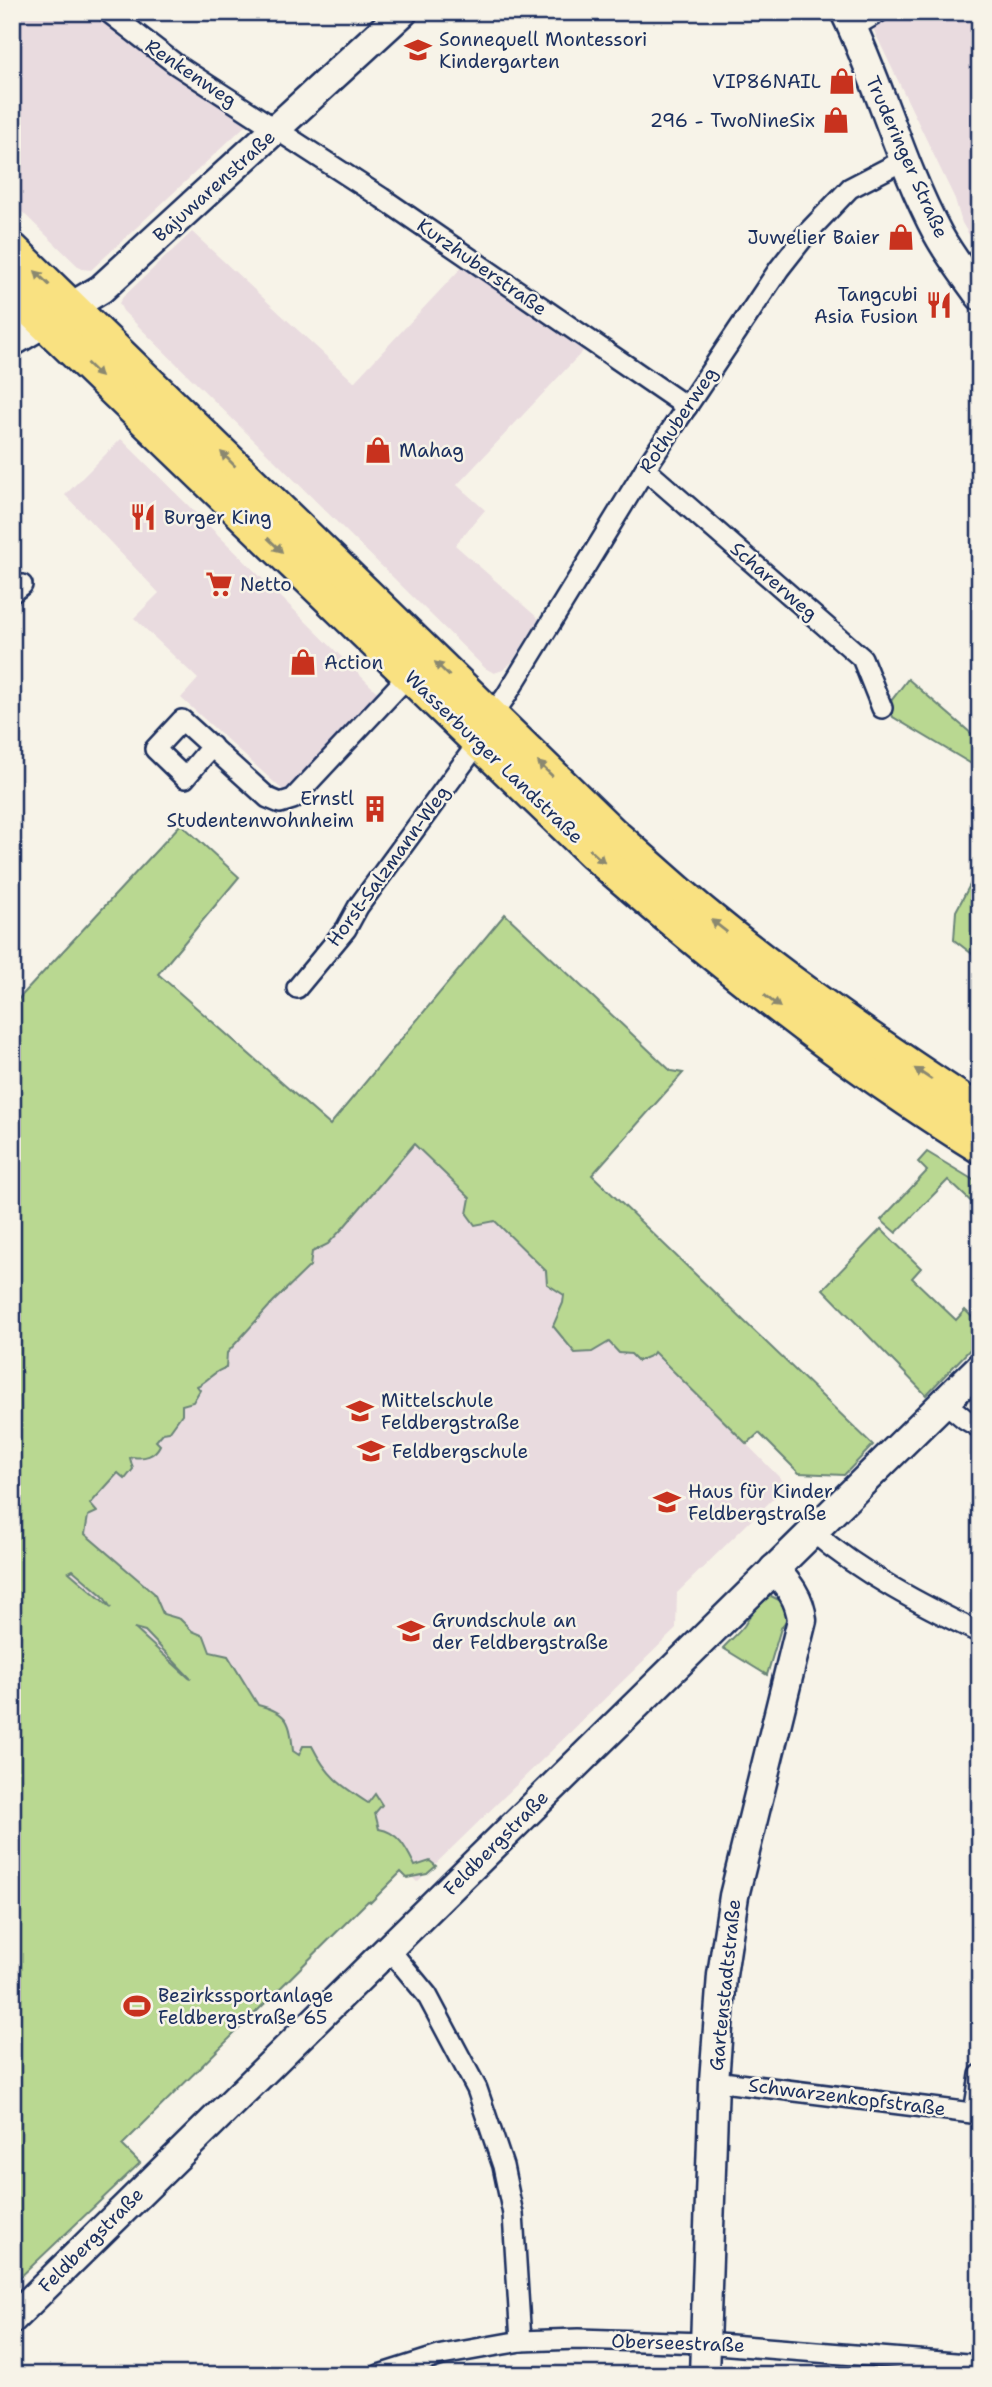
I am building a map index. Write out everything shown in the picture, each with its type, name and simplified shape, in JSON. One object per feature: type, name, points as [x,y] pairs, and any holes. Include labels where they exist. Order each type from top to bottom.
[{"type":"main road","name":"Wasserburger Landstraße","points":[[12,249],[484,730],[593,853],[684,931],[822,1038],[939,1122],[980,1147]]},
{"type":"main road","name":"Wasserburger Landstraße","points":[[12,292],[409,675],[484,730],[612,834],[705,915],[797,986],[891,1054],[980,1112]]},
{"type":"street","name":"Renkenweg","points":[[108,12],[177,65],[276,130]]},
{"type":"street","name":"Bajuwarenstraße","points":[[12,342],[101,289],[403,12]]},
{"type":"street","points":[[848,20],[879,12]]},
{"type":"street","name":"Truderinger Straße","points":[[848,20],[904,160],[937,233],[980,296]]},
{"type":"street","name":"Kurzhuberstraße","points":[[276,130],[382,198],[687,407]]},
{"type":"street","name":"Rothuberweg","points":[[484,730],[645,469],[779,269],[850,188],[904,160]]},
{"type":"street","name":"Scharerweg","points":[[645,469],[862,658],[882,708]]},
{"type":"street","points":[[212,746],[268,798],[281,803],[293,799],[409,675]]},
{"type":"street","name":"Horst-Salzmann-Weg","points":[[297,988],[346,929],[358,907],[484,730]]},
{"type":"street","name":"Feldbergstraße","points":[[12,2319],[980,1367]]},
{"type":"street","points":[[944,1402],[980,1427]]},
{"type":"street","points":[[813,1532],[834,1550],[916,1601],[980,1633]]},
{"type":"street","name":"Gartenstadtstraße","points":[[704,2375],[714,2081],[722,1975],[734,1896],[802,1620],[802,1610],[793,1590],[774,1569]]},
{"type":"street","points":[[389,1949],[427,1996],[477,2089],[503,2166],[513,2214],[521,2341]]},
{"type":"street","points":[[977,2114],[980,2075]]},
{"type":"street","name":"Schwarzenkopfstraße","points":[[714,2081],[977,2114]]},
{"type":"street","name":"Oberseestraße","points":[[379,2375],[442,2355],[521,2341],[578,2339],[705,2343],[980,2365]]},
{"type":"shaded area","points":[[12,12],[94,12],[119,36],[247,124],[91,270],[81,269],[12,202]]},
{"type":"shaded area","points":[[865,12],[980,12],[980,253],[962,223],[955,199]]},
{"type":"shaded area","name":"Mahag","points":[[192,232],[354,382],[464,265],[584,350],[457,485],[485,510],[455,545],[539,619],[512,662],[503,670],[494,673],[485,668],[123,311],[119,303],[123,297]]},
{"type":"shaded area","points":[[121,439],[379,694],[287,794],[181,698],[198,679],[134,618],[159,593],[65,495]]},
{"type":"shaded area","name":"Feldbergschule","points":[[417,1124],[686,1383],[787,1485],[677,1593],[676,1629],[417,1882],[229,1698],[189,1678],[64,1567],[33,1555]]},
{"type":"green space","points":[[908,679],[980,741],[980,769],[893,717],[888,705]]},
{"type":"green space","points":[[181,824],[239,877],[158,974],[330,1125],[505,914],[671,1071],[683,1073],[592,1175],[873,1445],[844,1475],[799,1473],[759,1433],[747,1444],[654,1352],[638,1361],[631,1354],[619,1353],[609,1342],[592,1352],[575,1353],[553,1326],[564,1295],[547,1284],[546,1271],[495,1221],[475,1225],[467,1214],[470,1198],[414,1144],[328,1244],[312,1252],[310,1266],[227,1353],[226,1368],[197,1386],[200,1390],[193,1402],[182,1405],[182,1414],[169,1432],[163,1433],[156,1441],[160,1445],[155,1452],[141,1458],[130,1458],[133,1469],[125,1479],[118,1473],[90,1504],[97,1512],[88,1516],[85,1534],[154,1593],[163,1614],[180,1619],[192,1631],[204,1636],[210,1652],[228,1656],[258,1705],[276,1711],[286,1720],[293,1751],[299,1755],[303,1746],[312,1746],[323,1765],[342,1785],[368,1803],[375,1794],[382,1805],[375,1813],[379,1829],[397,1838],[415,1866],[430,1861],[436,1866],[427,1874],[407,1878],[401,1872],[371,1902],[368,1901],[122,2145],[140,2163],[12,2285],[12,1006]],"holes":[[[73,1570],[103,1596],[111,1608],[69,1572]],[[134,1628],[145,1631],[191,1679],[189,1678]]]},
{"type":"green space","points":[[980,866],[980,960],[954,940],[956,911]]},
{"type":"green space","points":[[927,1152],[980,1184],[980,1210],[948,1180],[896,1233],[881,1220],[927,1171],[918,1162]]},
{"type":"green space","points":[[881,1229],[921,1268],[912,1278],[956,1320],[965,1310],[980,1325],[980,1339],[926,1395],[823,1289]]},
{"type":"green space","points":[[771,1596],[781,1601],[788,1618],[781,1628],[767,1675],[723,1648],[742,1629],[758,1606]]},
{"type":"place","name":"Sonnequell Montessori Kindergarten","points":[[418,50]]},
{"type":"place","name":"VIP86NAIL","points":[[842,81]]},
{"type":"place","name":"296 - TwoNineSix","points":[[836,120]]},
{"type":"place","name":"Juwelier Baier","points":[[901,237]]},
{"type":"place","name":"Tangcubi Asia Fusion","points":[[939,305]]},
{"type":"place","name":"Mahag","points":[[378,450]]},
{"type":"place","name":"Burger King","points":[[143,517]]},
{"type":"place","name":"Netto","points":[[219,584]]},
{"type":"place","name":"Action","points":[[303,662]]},
{"type":"place","name":"Ernstl Studentenwohnheim","points":[[375,809]]},
{"type":"place","name":"Mittelschule Feldbergstraße","points":[[360,1411]]},
{"type":"place","name":"Feldbergschule","points":[[371,1451]]},
{"type":"place","name":"Haus für Kinder Feldbergstraße","points":[[667,1502]]},
{"type":"place","name":"Grundschule an der Feldbergstraße","points":[[411,1631]]},
{"type":"place","name":"Bezirkssportanlage Feldbergstraße 65","points":[[137,2006]]}]
